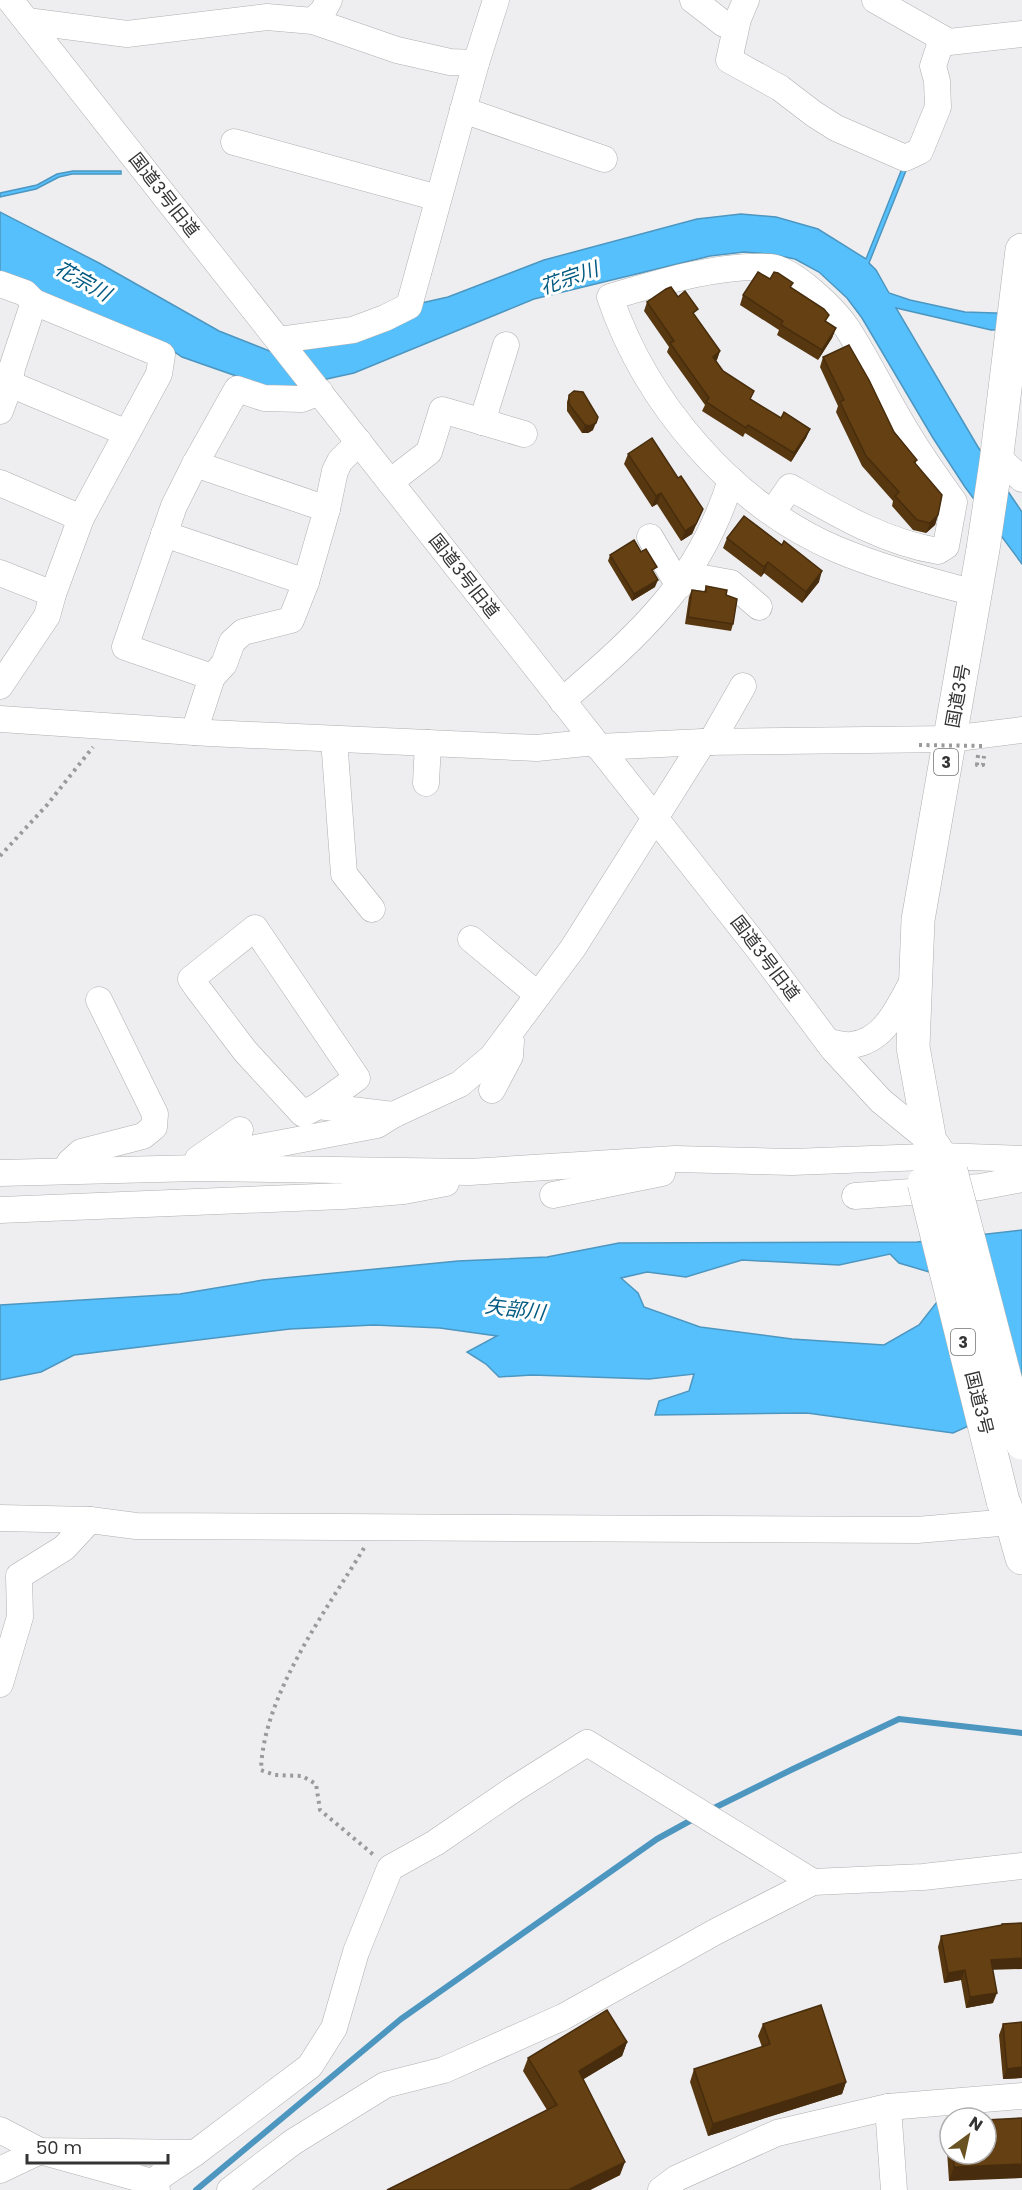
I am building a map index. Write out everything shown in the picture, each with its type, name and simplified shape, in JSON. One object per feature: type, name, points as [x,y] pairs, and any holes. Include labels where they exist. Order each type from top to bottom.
[{"type":"highway","name":"国道3号","points":[[1022,250],[1005,466],[983,549],[975,593],[934,742],[918,920],[913,1047],[934,1162],[1022,1558]]},
{"type":"highway","name":"国道3号","points":[[934,1162],[1022,1443]]},
{"type":"street","points":[[313,21],[323,11],[329,0]]},
{"type":"street","points":[[281,343],[353,330],[409,306],[476,63],[496,0]]},
{"type":"street","points":[[693,0],[724,24],[736,24]]},
{"type":"street","points":[[746,0],[736,24],[729,60],[780,88],[836,128],[905,158],[920,151],[938,107],[937,81],[933,66],[942,39]]},
{"type":"street","points":[[875,0],[949,42],[1022,34]]},
{"type":"street","points":[[14,13],[127,34],[267,17],[313,21],[397,50],[450,62],[476,63]]},
{"type":"street","name":"国道3号旧道","points":[[14,13],[319,391],[760,951],[828,1042],[934,1162]]},
{"type":"street","points":[[463,110],[604,159]]},
{"type":"street","points":[[234,142],[438,198]]},
{"type":"street","points":[[772,513],[790,487],[857,525],[921,548],[938,551],[946,546],[954,502],[913,442],[846,326],[816,295],[793,276],[772,267],[718,270],[660,282],[610,297],[620,326],[650,384],[700,450],[731,480],[772,513],[834,548],[916,578],[975,593]]},
{"type":"street","points":[[0,284],[25,293],[34,302],[162,355],[159,374],[81,518],[47,616],[0,686]]},
{"type":"street","points":[[0,411],[34,302]]},
{"type":"street","points":[[482,422],[506,345]]},
{"type":"street","points":[[10,384],[127,433]]},
{"type":"street","points":[[212,677],[125,647],[174,506],[237,388],[264,398],[302,399],[319,391]]},
{"type":"street","points":[[390,482],[429,452],[442,410],[524,434]]},
{"type":"street","points":[[194,732],[212,677],[224,663],[232,642],[243,632],[291,620],[306,582],[327,509],[335,471],[340,461],[359,442]]},
{"type":"street","points":[[195,464],[327,509]]},
{"type":"street","points":[[562,701],[626,646],[665,605],[694,565],[723,506],[731,480]]},
{"type":"street","points":[[0,483],[81,518]]},
{"type":"street","points":[[164,534],[306,582]]},
{"type":"street","points":[[650,537],[683,581]]},
{"type":"street","points":[[0,573],[53,594]]},
{"type":"street","points":[[683,581],[731,583],[759,607]]},
{"type":"street","points":[[194,1168],[250,1149],[377,1125],[393,1115],[460,1084],[492,1057],[573,948],[654,817],[743,686]]},
{"type":"street","points":[[0,718],[194,732],[537,748],[707,742],[934,742],[1022,730]]},
{"type":"street","points":[[334,739],[344,874],[358,874],[372,909]]},
{"type":"street","points":[[426,783],[428,743]]},
{"type":"street","points":[[318,1106],[357,1078],[255,928],[191,979],[245,1051],[303,1114],[318,1106],[393,1115]]},
{"type":"street","points":[[471,939],[538,995]]},
{"type":"street","points":[[828,1042],[850,1045],[878,1035],[894,1015],[916,976]]},
{"type":"street","points":[[66,1170],[70,1162],[81,1152],[143,1136],[154,1127],[154,1113],[99,1000]]},
{"type":"street","points":[[492,1090],[510,1056],[512,1031]]},
{"type":"street","points":[[194,1168],[204,1153],[240,1130]]},
{"type":"street","points":[[0,1173],[194,1168],[470,1172],[675,1159],[725,1162],[934,1162],[1022,1159]]},
{"type":"street","points":[[553,1195],[725,1162]]},
{"type":"street","points":[[0,1210],[343,1196],[404,1191],[469,1179],[470,1172]]},
{"type":"street","points":[[855,1196],[980,1187],[1022,1179]]},
{"type":"street","points":[[0,1518],[90,1520],[136,1526],[916,1530],[1013,1515]]},
{"type":"street","points":[[0,1684],[20,1617],[19,1576],[64,1548],[90,1520]]},
{"type":"street","points":[[0,2130],[40,2151],[155,2186],[310,2066],[334,2028],[356,1952],[390,1868],[435,1843],[587,1743],[680,1798],[813,1882]]},
{"type":"street","points":[[230,2190],[293,2142],[385,2085],[444,2070],[563,2017],[716,1932],[813,1882],[923,1877],[1022,1866]]},
{"type":"street","points":[[661,2190],[677,2178],[777,2133],[888,2107],[1022,2096]]},
{"type":"street","points":[[888,2107],[894,2190]]},
{"type":"street","points":[[0,2170],[40,2151],[195,2153]]},
{"type":"path","points":[[0,856],[46,805],[103,735],[105,726]]},
{"type":"path","points":[[934,742],[986,746]]},
{"type":"path","points":[[977,765],[982,765]]},
{"type":"path","points":[[377,1527],[295,1664],[271,1715],[261,1748],[261,1770],[275,1774],[302,1776],[316,1784],[320,1810],[390,1868]]},
{"type":"water","name":"花宗川","points":[[903,166],[907,168],[869,263],[876,270],[889,293],[965,312],[1022,314],[1022,329],[991,330],[896,308],[978,447],[1022,512],[1022,564],[965,487],[933,438],[862,318],[847,298],[819,272],[795,259],[744,252],[710,256],[534,299],[354,373],[286,388],[265,386],[182,357],[160,342],[0,275],[0,212],[99,263],[219,331],[272,352],[417,304],[448,297],[544,260],[697,219],[741,214],[776,217],[818,229],[866,259]]},
{"type":"water","points":[[73,171],[121,171],[121,174],[72,174],[59,177],[36,189],[0,197],[0,193],[37,185],[57,174]]},
{"type":"water","name":"矢部川","points":[[1022,1230],[1022,1402],[953,1433],[807,1413],[655,1415],[659,1401],[689,1391],[694,1374],[649,1379],[532,1375],[499,1377],[486,1364],[467,1352],[497,1336],[440,1328],[374,1325],[290,1329],[74,1355],[41,1372],[0,1380],[0,1305],[180,1294],[263,1280],[458,1261],[547,1257],[619,1243],[917,1242]],"holes":[[[890,1254],[899,1263],[936,1274],[937,1302],[919,1325],[884,1345],[792,1339],[700,1327],[644,1307],[638,1293],[621,1278],[647,1272],[686,1277],[742,1260],[839,1265]]]},
{"type":"building","points":[[758,272],[770,279],[774,272],[778,273],[793,283],[790,287],[824,309],[829,315],[825,321],[836,328],[822,350],[781,325],[783,321],[743,295]]},
{"type":"building","points":[[671,287],[678,297],[685,291],[698,309],[693,313],[720,351],[713,357],[723,371],[754,391],[750,399],[781,418],[784,412],[810,429],[794,453],[748,425],[746,428],[706,402],[709,398],[670,343],[674,341],[647,302]]},
{"type":"building","points":[[849,345],[894,432],[917,460],[914,462],[942,495],[938,515],[930,523],[917,520],[895,496],[899,492],[866,456],[840,402],[844,400],[823,357]]},
{"type":"building","points":[[574,391],[583,392],[598,417],[596,423],[590,426],[585,425],[569,404],[569,395]]},
{"type":"building","points":[[652,438],[678,478],[681,476],[703,509],[696,524],[685,531],[661,493],[656,496],[628,454]]},
{"type":"building","points":[[744,516],[782,545],[784,541],[822,571],[806,592],[768,562],[764,567],[727,538]]},
{"type":"building","points":[[634,540],[641,552],[646,549],[657,567],[652,570],[658,580],[634,594],[610,555]]},
{"type":"building","points":[[706,586],[727,590],[726,595],[737,599],[733,624],[688,617],[692,590],[706,592]]},
{"type":"building","points":[[1022,1923],[1022,1958],[991,1960],[997,1993],[970,1997],[965,1970],[948,1973],[941,1936],[1002,1924]]},
{"type":"building","points":[[821,2005],[846,2082],[713,2124],[694,2069],[770,2044],[763,2024]]},
{"type":"building","points":[[607,2010],[627,2042],[579,2071],[625,2162],[570,2190],[387,2190],[557,2105],[528,2058]]},
{"type":"building","points":[[1022,2022],[1022,2067],[1007,2069],[1003,2024]]},
{"type":"building","points":[[1022,2118],[1022,2164],[998,2165],[998,2119]]},
{"type":"waterway","points":[[708,1811],[899,1719],[1022,1733]]},
{"type":"waterway","points":[[196,2190],[401,2019],[657,1839],[697,1817]]}]
